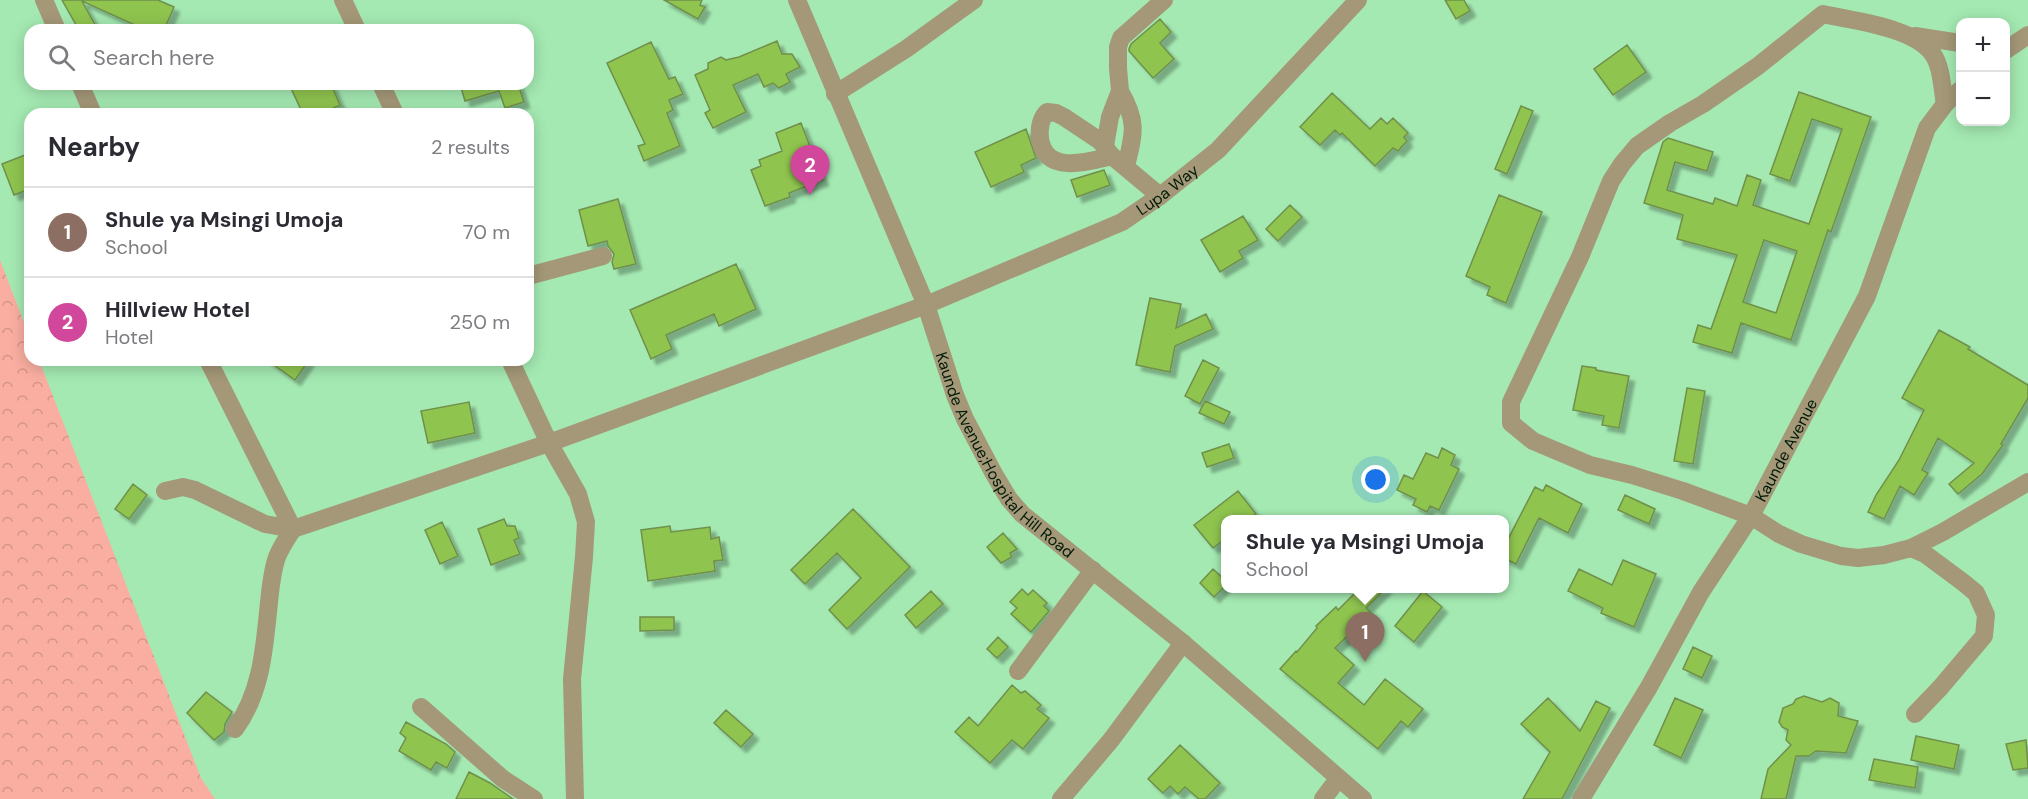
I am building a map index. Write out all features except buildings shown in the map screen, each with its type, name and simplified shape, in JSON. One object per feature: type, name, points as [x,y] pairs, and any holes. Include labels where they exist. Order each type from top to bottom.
[{"type":"street","points":[[44,0],[54,24]]},
{"type":"street","points":[[343,0],[354,24]]},
{"type":"street","name":"Kaunde Avenue;Hospital Hill Road","points":[[796,0],[926,305],[964,419],[1004,491],[1022,513],[1183,644],[1363,799]]},
{"type":"street","points":[[835,94],[906,49],[974,0]]},
{"type":"street","points":[[1114,156],[1134,123],[1130,108],[1120,91],[1118,47],[1121,38],[1164,0]]},
{"type":"street","name":"Lupa Way","points":[[293,529],[549,443],[926,305],[1122,222],[1160,196],[1218,150],[1358,0]]},
{"type":"street","points":[[1956,43],[1903,33],[1823,7],[1758,66],[1637,146],[1611,181],[1580,257],[1511,402],[1511,423],[1533,441],[1590,465],[1632,475],[1750,516],[1794,540],[1841,556],[1857,558],[1884,555],[1911,548],[2028,482]]},
{"type":"street","points":[[1903,33],[1933,54],[1945,104]]},
{"type":"street","points":[[2010,46],[2028,35]]},
{"type":"street","points":[[83,90],[90,108]]},
{"type":"street","points":[[383,90],[391,108]]},
{"type":"street","points":[[1120,91],[1110,117],[1114,156],[1160,196]]},
{"type":"street","name":"Kaunde Avenue","points":[[1581,799],[1649,687],[1701,592],[1750,516],[1867,296],[1927,128],[1956,94]]},
{"type":"street","points":[[534,274],[603,255]]},
{"type":"street","points":[[211,366],[293,529]]},
{"type":"street","points":[[513,366],[549,443],[578,494],[586,522],[572,679],[575,799]]},
{"type":"street","points":[[165,491],[183,487],[195,489],[265,524],[293,529]]},
{"type":"street","points":[[235,729],[246,714],[256,690],[263,662],[270,586],[276,559],[293,529]]},
{"type":"street","points":[[1911,548],[1925,554],[1976,593],[1986,615],[1984,636],[1915,714]]},
{"type":"street","points":[[1018,671],[1093,570]]},
{"type":"street","points":[[1061,799],[1111,740],[1183,644]]},
{"type":"street","points":[[421,707],[503,779],[534,799]]},
{"type":"street","points":[[1323,799],[1338,779]]},
{"type":"green space","points":[[0,260],[24,322],[24,366],[41,366],[201,778],[215,799],[0,799]]},
{"type":"place","name":"Hillview Hotel","points":[[810,195]]},
{"type":"place","name":"Shule ya Msingi Umoja","points":[[1365,662]]}]
